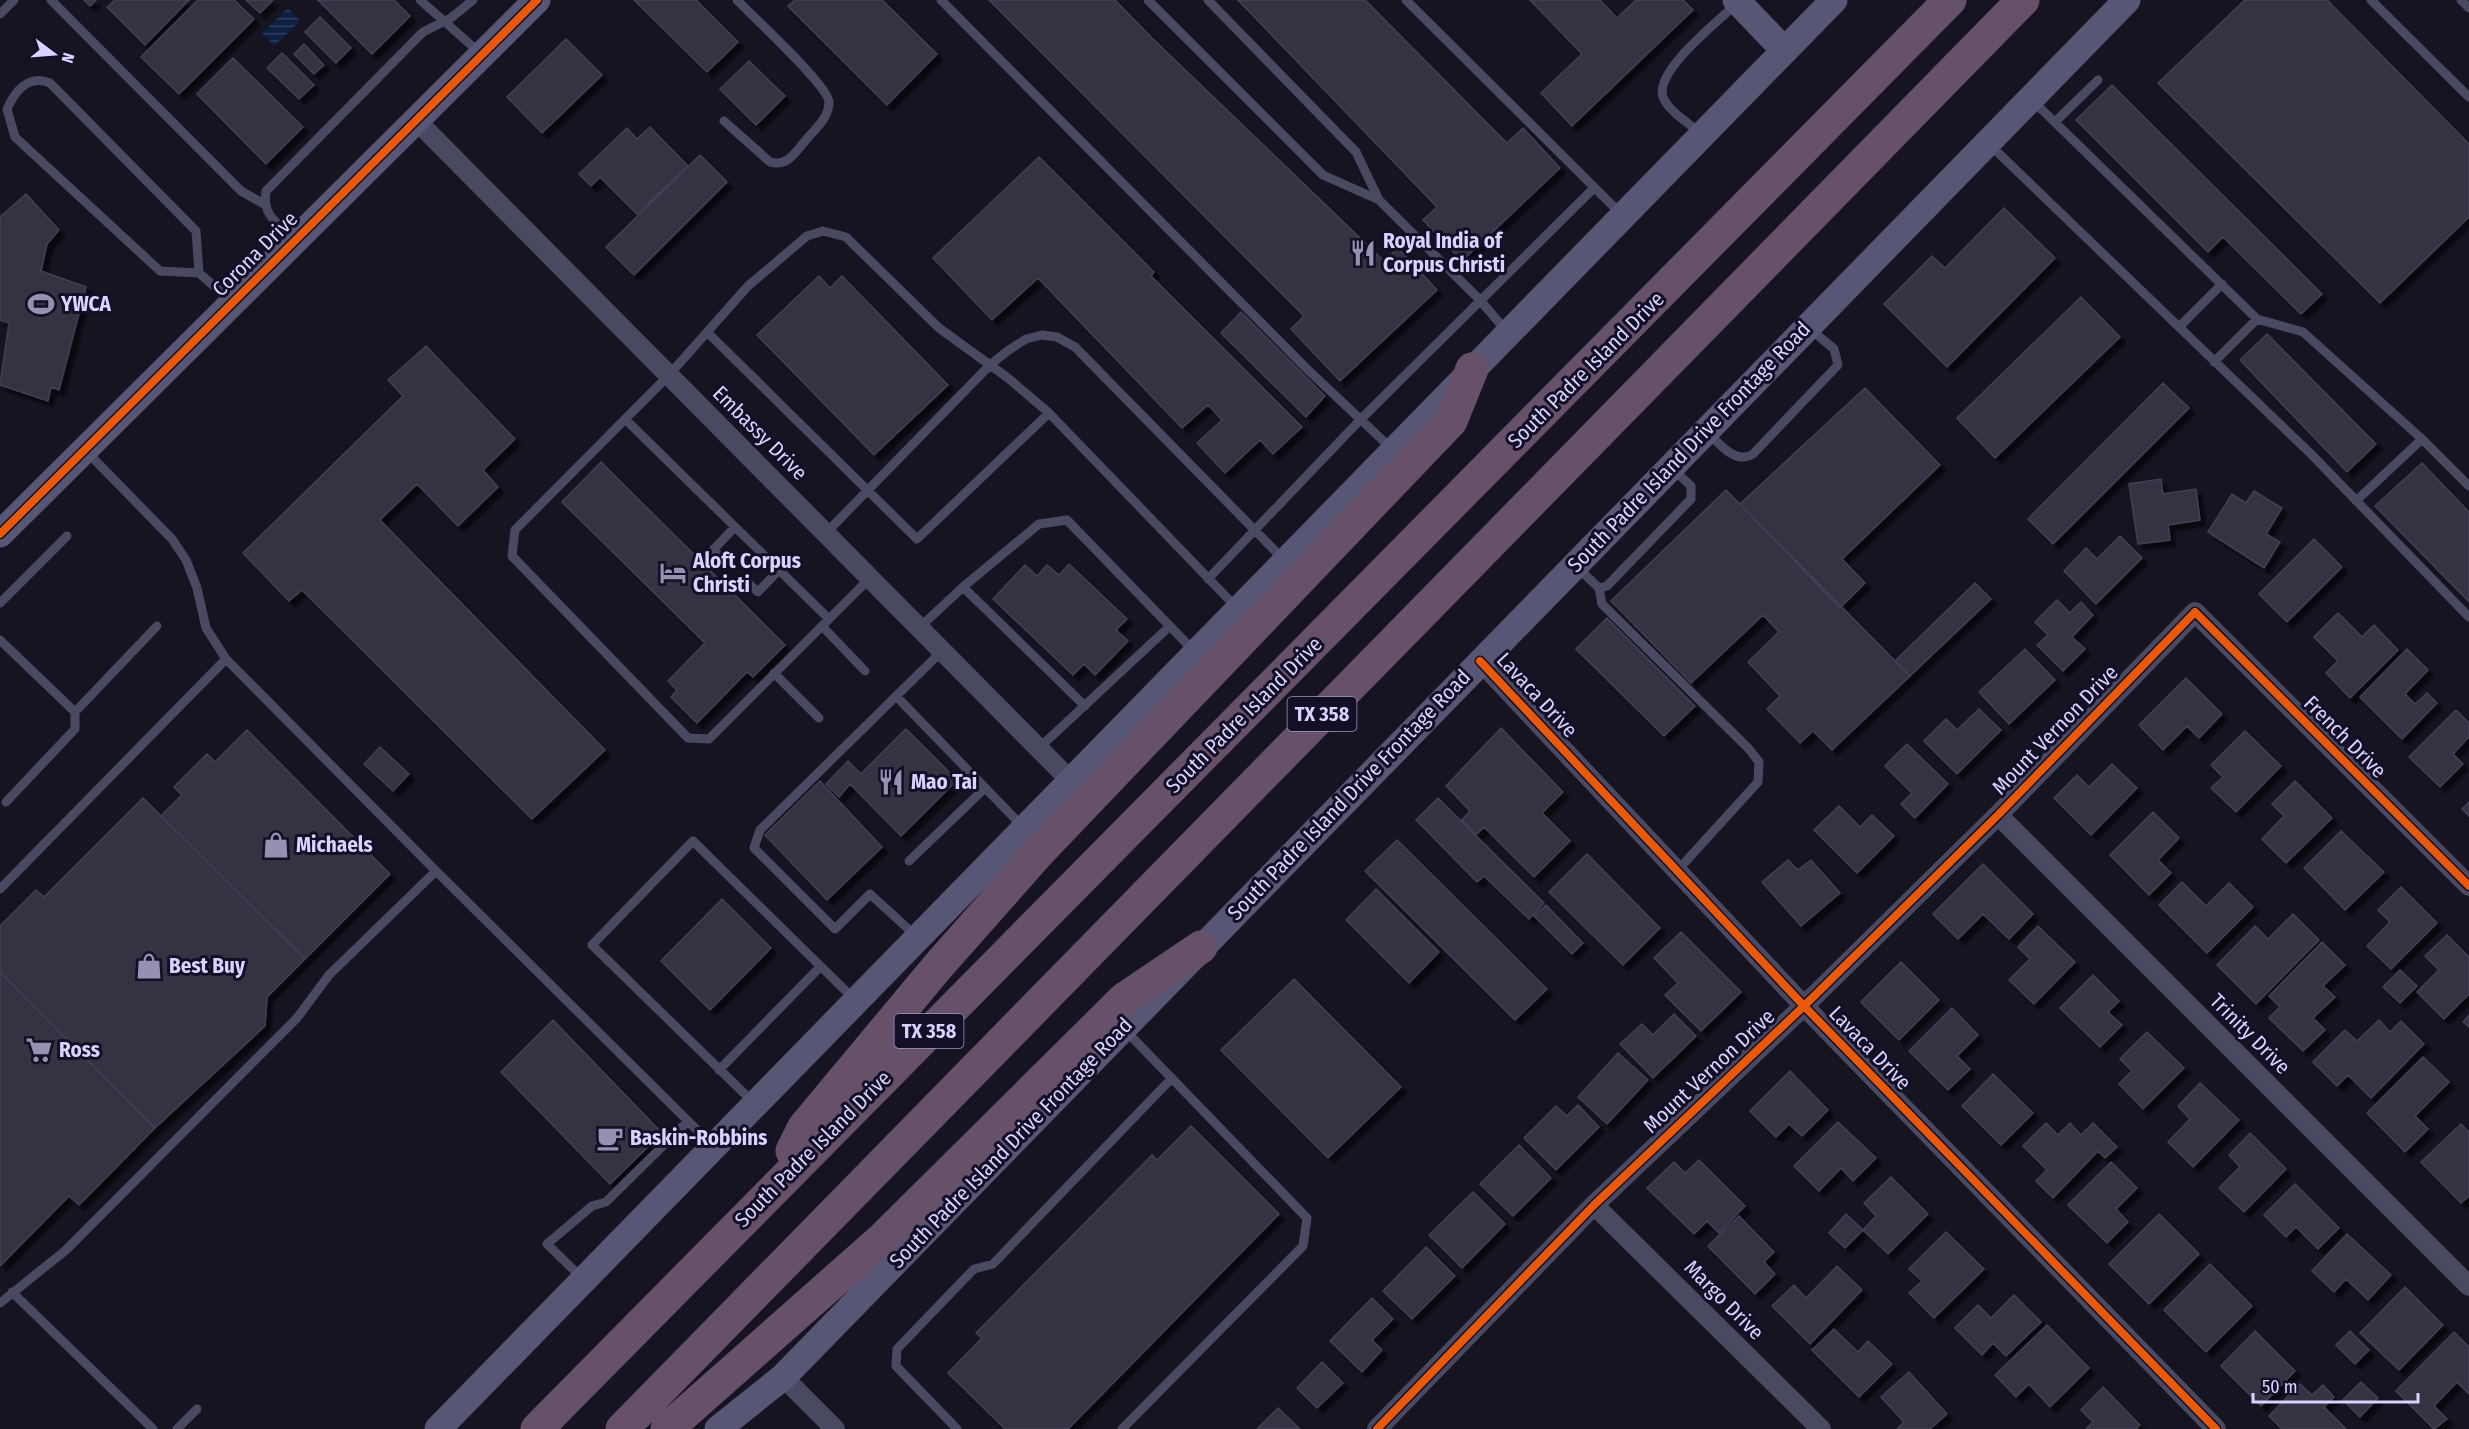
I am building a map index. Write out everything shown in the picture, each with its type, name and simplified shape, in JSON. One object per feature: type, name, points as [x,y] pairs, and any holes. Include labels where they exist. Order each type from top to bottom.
[{"type":"highway","name":"South Padre Island Drive","points":[[537,1429],[1950,0]]},
{"type":"highway","name":"TX 358","points":[[622,1429],[2023,0]]},
{"type":"highway","points":[[774,1188],[804,1127],[939,965],[1039,852],[1451,421],[1472,369]]},
{"type":"highway","points":[[667,1429],[883,1238],[1124,999],[1201,947]]},
{"type":"main road","name":"Corona Drive","points":[[0,534],[537,0]]},
{"type":"main road","points":[[438,1429],[857,1002],[1070,780],[1783,49],[1834,0]]},
{"type":"main road","name":"South Padre Island Drive Frontage Road","points":[[718,1429],[783,1377],[1574,564],[2127,0]]},
{"type":"main road","points":[[1737,1],[1783,49]]},
{"type":"street","name":"Embassy Drive","points":[[416,120],[1070,780]]},
{"type":"street","name":"Mount Vernon Drive","points":[[1377,1429],[1594,1205],[1804,1006],[1998,814],[2195,612]]},
{"type":"street","name":"French Drive","points":[[2195,612],[2469,886]]},
{"type":"street","name":"Lavaca Drive","points":[[1480,661],[1804,1006],[2216,1429]]},
{"type":"street","name":"Trinity Drive","points":[[1998,814],[2469,1286]]},
{"type":"street","name":"Margo Drive","points":[[1594,1205],[1821,1429]]},
{"type":"street","points":[[783,1377],[836,1429]]},
{"type":"lane","points":[[0,14],[14,0]]},
{"type":"lane","points":[[51,0],[241,191],[264,204]]},
{"type":"lane","points":[[420,0],[481,55]]},
{"type":"lane","points":[[295,240],[267,215],[264,204],[266,191],[423,32],[442,22],[473,0]]},
{"type":"lane","points":[[724,121],[770,162],[779,165],[789,160],[825,117],[829,101],[819,82],[737,0]]},
{"type":"lane","points":[[940,0],[1393,449]]},
{"type":"lane","points":[[1148,0],[1323,175],[1379,200]]},
{"type":"lane","points":[[1208,0],[1356,152],[1379,200],[1480,300],[1507,332]]},
{"type":"lane","points":[[1406,0],[1622,215]]},
{"type":"lane","points":[[2371,0],[2469,97]]},
{"type":"lane","points":[[2461,0],[2469,8]]},
{"type":"lane","points":[[1701,133],[1666,104],[1662,95],[1662,82],[1687,52],[1737,1]]},
{"type":"lane","points":[[199,273],[196,231],[50,83],[38,79],[24,84],[7,109],[15,137],[160,271],[199,273],[232,302]]},
{"type":"lane","points":[[2055,122],[2098,80]]},
{"type":"lane","points":[[2030,99],[2258,319],[2303,332],[2469,486]]},
{"type":"lane","points":[[1987,143],[2179,327],[2469,617]]},
{"type":"lane","points":[[1209,579],[1361,419],[1594,188]]},
{"type":"lane","points":[[870,578],[709,739],[688,738],[512,556],[515,530],[669,375],[748,286],[807,236],[823,231],[846,237],[939,328],[990,365],[1048,413],[1238,609]]},
{"type":"lane","points":[[2179,327],[2222,284]]},
{"type":"lane","points":[[2214,362],[2258,319]]},
{"type":"lane","points":[[1705,431],[1734,457],[1747,458],[1753,454],[1838,365],[1834,350],[1807,327]]},
{"type":"lane","points":[[707,332],[917,539],[1048,413]]},
{"type":"lane","points":[[826,533],[990,365],[1026,339],[1042,335],[1057,337],[1075,347],[1284,561]]},
{"type":"lane","points":[[625,419],[779,570],[865,671]]},
{"type":"lane","points":[[2355,501],[2422,440]]},
{"type":"lane","points":[[85,449],[172,539],[186,560],[197,588],[206,628],[226,658],[714,1148]]},
{"type":"lane","points":[[1599,588],[1607,586],[1691,499],[1691,486],[1670,466]]},
{"type":"lane","points":[[920,628],[963,587],[1039,524],[1067,520],[1195,652]]},
{"type":"lane","points":[[721,558],[713,550],[735,527]]},
{"type":"lane","points":[[0,603],[67,536]]},
{"type":"lane","points":[[1574,564],[1599,588],[1602,604],[1749,749],[1759,762],[1758,782],[1677,871]]},
{"type":"lane","points":[[748,583],[758,592],[779,570]]},
{"type":"lane","points":[[963,587],[1085,706]]},
{"type":"lane","points":[[6,802],[75,729],[75,712],[157,626]]},
{"type":"lane","points":[[1039,748],[1170,626]]},
{"type":"lane","points":[[0,640],[75,712]]},
{"type":"lane","points":[[919,938],[870,894],[835,929],[754,848],[760,830],[942,651]]},
{"type":"lane","points":[[0,889],[226,658]]},
{"type":"lane","points":[[774,674],[819,718]]},
{"type":"lane","points":[[896,696],[1024,828]]},
{"type":"lane","points":[[909,861],[985,788]]},
{"type":"lane","points":[[756,1105],[592,945],[693,841],[857,1002]]},
{"type":"lane","points":[[0,1303],[66,1250],[297,1018],[329,975],[436,871]]},
{"type":"lane","points":[[719,1070],[820,967]]},
{"type":"lane","points":[[1122,1429],[1303,1246],[1307,1218],[1123,1028]]},
{"type":"lane","points":[[957,1429],[896,1366],[897,1349],[974,1269],[993,1264],[1172,1078]]},
{"type":"lane","points":[[584,1280],[547,1244],[592,1206],[606,1202],[688,1122]]},
{"type":"lane","points":[[12,1292],[153,1429]]},
{"type":"lane","points":[[177,1429],[197,1409]]},
{"type":"water","points":[[288,8],[300,21],[274,46],[262,33]]},
{"type":"building","points":[[84,0],[96,0],[90,6]]},
{"type":"building","points":[[115,0],[189,0],[145,45],[107,7]]},
{"type":"building","points":[[198,0],[234,0],[254,19],[179,94],[141,57]]},
{"type":"building","points":[[246,0],[273,0],[260,13]]},
{"type":"building","points":[[318,0],[394,0],[410,16],[372,54]]},
{"type":"building","points":[[634,0],[696,0],[738,42],[707,72]]},
{"type":"building","points":[[795,0],[882,0],[937,54],[887,105],[788,6]]},
{"type":"building","points":[[989,0],[1115,0],[1384,261],[1398,248],[1437,290],[1340,381],[1291,329],[1304,316]]},
{"type":"building","points":[[1238,0],[1365,0],[1507,143],[1523,128],[1560,168],[1462,261],[1423,220],[1437,207]]},
{"type":"building","points":[[1530,0],[1600,0],[1617,18],[1636,0],[1683,0],[1693,10],[1572,126],[1541,93],[1582,54]]},
{"type":"building","points":[[2245,0],[2327,0],[2469,144],[2469,217],[2380,303],[2158,83]]},
{"type":"building","points":[[320,17],[351,48],[336,63],[305,32]]},
{"type":"building","points":[[566,39],[602,75],[542,133],[507,97]]},
{"type":"building","points":[[304,44],[324,65],[314,74],[294,54]]},
{"type":"building","points":[[282,53],[314,85],[299,99],[267,68]]},
{"type":"building","points":[[233,58],[303,127],[266,164],[197,94]]},
{"type":"building","points":[[749,61],[785,96],[756,125],[720,89]]},
{"type":"building","points":[[2112,85],[2322,294],[2301,314],[2223,237],[2208,252],[2076,120]]},
{"type":"building","points":[[650,127],[688,166],[637,214],[600,177],[591,186],[579,174],[627,128],[637,139]]},
{"type":"building","points":[[700,155],[727,182],[634,275],[606,247]]},
{"type":"building","points":[[1039,157],[1154,272],[1151,276],[1302,427],[1273,454],[1260,440],[1225,473],[1197,443],[1222,420],[1208,405],[1182,428],[1038,278],[992,320],[933,258]]},
{"type":"building","name":"YWCA","points":[[26,194],[59,230],[47,244],[41,271],[86,287],[59,390],[51,387],[48,401],[0,385],[9,323],[0,320],[0,217]]},
{"type":"building","points":[[2004,208],[2055,258],[1947,367],[1884,304],[1932,256],[1945,268]]},
{"type":"building","points":[[819,276],[830,288],[842,276],[948,385],[874,455],[757,335]]},
{"type":"building","points":[[2081,297],[2120,337],[1995,458],[1957,418]]},
{"type":"building","points":[[1241,312],[1325,396],[1306,417],[1221,333]]},
{"type":"building","points":[[2267,334],[2376,444],[2347,472],[2240,360]]},
{"type":"building","points":[[426,346],[515,439],[483,470],[498,487],[458,526],[417,484],[380,520],[605,750],[532,819],[302,590],[289,601],[243,553],[403,396],[388,380]]},
{"type":"building","points":[[2163,383],[2189,408],[2053,544],[2028,519]]},
{"type":"building","points":[[1865,388],[1940,465],[1842,559],[1865,583],[1840,608],[1740,504]]},
{"type":"building","name":"Aloft Corpus Christi","points":[[601,462],[785,645],[753,677],[747,672],[697,723],[671,697],[677,690],[668,681],[705,643],[562,502]]},
{"type":"building","points":[[2422,463],[2469,512],[2469,602],[2375,506]]},
{"type":"building","points":[[2161,479],[2163,494],[2196,489],[2200,520],[2168,525],[2170,540],[2138,544],[2129,484]]},
{"type":"building","points":[[1726,490],[1910,676],[1832,750],[1813,731],[1800,743],[1767,709],[1780,696],[1748,662],[1779,632],[1763,615],[1691,683],[1611,601]]},
{"type":"building","points":[[2254,491],[2282,508],[2266,534],[2280,542],[2264,568],[2208,532],[2232,494],[2246,503]]},
{"type":"building","points":[[2120,536],[2142,558],[2096,604],[2064,571],[2086,548],[2097,559]]},
{"type":"building","points":[[2314,539],[2342,567],[2287,622],[2259,594]]},
{"type":"building","points":[[1069,564],[1127,619],[1116,630],[1128,641],[1095,675],[1084,664],[1073,675],[993,599],[1025,565],[1037,576],[1047,565],[1059,575]]},
{"type":"building","points":[[1975,583],[1991,599],[1910,676],[1895,661]]},
{"type":"building","points":[[2057,600],[2070,613],[2081,602],[2093,615],[2072,637],[2085,649],[2063,671],[2037,645],[2048,635],[2035,622]]},
{"type":"building","points":[[2338,613],[2362,637],[2374,625],[2398,650],[2350,698],[2326,673],[2338,661],[2314,637]]},
{"type":"building","points":[[1607,618],[1695,706],[1664,736],[1576,649]]},
{"type":"building","points":[[2025,649],[2055,680],[2009,724],[1979,692]]},
{"type":"building","points":[[2407,649],[2428,670],[2405,694],[2415,704],[2427,693],[2437,703],[2402,739],[2360,697]]},
{"type":"building","points":[[2186,678],[2222,714],[2199,738],[2187,726],[2163,750],[2139,725]]},
{"type":"building","points":[[1979,709],[2001,730],[1957,774],[1924,741],[1946,719],[1957,730]]},
{"type":"building","points":[[2456,710],[2469,723],[2469,737],[2453,754],[2463,764],[2440,787],[2409,757]]},
{"type":"building","points":[[1501,728],[1563,792],[1542,813],[1570,841],[1534,877],[1484,827],[1476,835],[1462,820],[1470,811],[1446,786]]},
{"type":"building","name":"Mao Tai","points":[[906,729],[957,780],[901,836],[850,784],[839,797],[826,784],[848,761],[861,774]]},
{"type":"building","name":"Michaels","points":[[247,730],[390,874],[305,959],[161,816],[182,795],[174,787],[207,754],[215,762]]},
{"type":"building","points":[[2245,731],[2281,766],[2236,812],[2211,788],[2223,777],[2211,765]]},
{"type":"building","points":[[1907,744],[1948,784],[1915,818],[1901,804],[1912,793],[1885,766]]},
{"type":"building","points":[[380,747],[409,774],[393,791],[364,764]]},
{"type":"building","points":[[2112,764],[2137,788],[2091,835],[2054,798],[2077,775],[2089,787]]},
{"type":"building","points":[[820,781],[882,847],[827,900],[765,835]]},
{"type":"building","points":[[2295,781],[2332,818],[2286,863],[2262,839],[2284,816],[2272,804]]},
{"type":"building","name":"Best Buy","points":[[143,798],[305,959],[267,997],[265,1026],[155,1128],[0,972],[0,926],[36,890],[44,897]]},
{"type":"building","points":[[1438,798],[1544,903],[1529,919],[1484,876],[1477,882],[1416,820]]},
{"type":"building","points":[[2469,802],[2469,816],[2462,809]]},
{"type":"building","points":[[1839,806],[1860,827],[1872,815],[1894,836],[1857,873],[1814,830]]},
{"type":"building","points":[[2153,812],[2179,838],[2158,860],[2171,873],[2149,895],[2110,855]]},
{"type":"building","points":[[2341,831],[2384,872],[2345,910],[2304,868]]},
{"type":"building","points":[[1397,840],[1547,989],[1515,1020],[1365,871]]},
{"type":"building","points":[[1587,854],[1660,928],[1623,965],[1549,892]]},
{"type":"building","points":[[1788,860],[1798,870],[1811,860],[1840,893],[1801,926],[1762,882]]},
{"type":"building","points":[[1983,864],[2033,914],[2009,939],[1983,914],[1958,939],[1933,914]]},
{"type":"building","points":[[2182,882],[2206,906],[2229,883],[2253,907],[2207,953],[2159,905]]},
{"type":"building","points":[[2401,887],[2437,923],[2391,969],[2367,946],[2390,922],[2378,910]]},
{"type":"building","points":[[1376,889],[1439,952],[1409,983],[1346,920]]},
{"type":"building","points":[[722,899],[771,948],[710,1010],[661,961]]},
{"type":"building","points":[[1546,905],[1583,943],[1572,954],[1534,916]]},
{"type":"building","points":[[2293,914],[2319,940],[2256,1004],[2217,965],[2255,926],[2268,939]]},
{"type":"building","points":[[2038,926],[2075,962],[2034,1004],[2009,980],[2030,959],[2018,947]]},
{"type":"building","points":[[1681,932],[1741,992],[1701,1031],[1665,995],[1678,983],[1654,958]]},
{"type":"building","points":[[2447,935],[2469,957],[2469,994],[2444,1019],[2417,992],[2439,970],[2425,956]]},
{"type":"building","points":[[2322,942],[2345,965],[2323,986],[2335,997],[2313,1018],[2325,1030],[2303,1051],[2269,1018],[2280,1007],[2269,996]]},
{"type":"building","points":[[1901,962],[1939,1000],[1899,1040],[1861,1002]]},
{"type":"building","points":[[2400,970],[2417,986],[2400,1003],[2383,987]]},
{"type":"building","name":"Ross","points":[[0,972],[155,1128],[79,1205],[69,1196],[0,1266]]},
{"type":"building","points":[[2093,975],[2119,1001],[2108,1012],[2122,1025],[2100,1047],[2060,1008]]},
{"type":"building","points":[[1294,979],[1401,1087],[1328,1158],[1221,1050]]},
{"type":"building","points":[[1952,1008],[1978,1035],[1957,1056],[1970,1069],[1948,1090],[1909,1051]]},
{"type":"building","points":[[1674,1014],[1696,1036],[1653,1078],[1620,1044],[1642,1024],[1653,1035]]},
{"type":"building","points":[[2469,1015],[2469,1027],[2463,1022]]},
{"type":"building","points":[[553,1020],[662,1133],[610,1184],[501,1072]]},
{"type":"building","points":[[2379,1020],[2390,1032],[2401,1021],[2424,1044],[2371,1098],[2348,1075],[2337,1086],[2313,1062],[2345,1030],[2357,1041]]},
{"type":"building","points":[[2147,1032],[2184,1068],[2143,1109],[2119,1084],[2132,1071],[2120,1059]]},
{"type":"building","points":[[1618,1053],[1648,1080],[1607,1124],[1578,1097]]},
{"type":"building","points":[[2423,1057],[2449,1082],[2415,1116],[2428,1129],[2405,1152],[2367,1113]]},
{"type":"building","points":[[1790,1071],[1828,1110],[1802,1136],[1789,1124],[1776,1137],[1750,1111]]},
{"type":"building","points":[[1993,1074],[2033,1113],[2001,1145],[1962,1106]]},
{"type":"building","points":[[2200,1083],[2239,1120],[2193,1167],[2168,1142],[2190,1119],[2178,1106]]},
{"type":"building","points":[[1578,1105],[1599,1127],[1556,1170],[1524,1138],[1556,1106],[1567,1116]]},
{"type":"building","points":[[1838,1122],[1876,1158],[1853,1181],[1841,1168],[1819,1191],[1794,1166]]},
{"type":"building","points":[[2046,1123],[2058,1135],[2070,1123],[2081,1135],[2093,1123],[2117,1147],[2105,1158],[2098,1151],[2053,1198],[2036,1181],[2047,1170],[2023,1146]]},
{"type":"building","points":[[2461,1124],[2469,1132],[2469,1196],[2461,1203],[2421,1162]]},
{"type":"building","points":[[1191,1126],[1279,1214],[1068,1429],[1005,1429],[948,1373],[982,1338],[976,1333],[1152,1155],[1157,1160]]},
{"type":"building","points":[[2250,1133],[2286,1169],[2244,1212],[2219,1188],[2240,1167],[2229,1155]]},
{"type":"building","points":[[1519,1145],[1551,1178],[1513,1216],[1480,1184]]},
{"type":"building","points":[[1699,1160],[1745,1206],[1719,1233],[1707,1221],[1694,1234],[1647,1188],[1674,1162],[1685,1173]]},
{"type":"building","points":[[2111,1162],[2137,1188],[2116,1209],[2128,1222],[2107,1243],[2068,1205]]},
{"type":"building","points":[[1891,1177],[1928,1214],[1888,1254],[1863,1230],[1876,1216],[1864,1203]]},
{"type":"building","points":[[2295,1184],[2339,1228],[2318,1249],[2296,1227],[2286,1237],[2264,1215]]},
{"type":"building","points":[[1473,1192],[1505,1224],[1462,1268],[1429,1235]]},
{"type":"building","points":[[1846,1214],[1863,1230],[1845,1248],[1829,1233]]},
{"type":"building","points":[[2159,1214],[2199,1254],[2149,1304],[2109,1264]]},
{"type":"building","points":[[1739,1216],[1774,1252],[1764,1262],[1775,1274],[1755,1294],[1708,1246]]},
{"type":"building","points":[[1946,1232],[1984,1269],[1934,1318],[1909,1293],[1922,1281],[1909,1269]]},
{"type":"building","points":[[2347,1234],[2391,1275],[2368,1300],[2346,1279],[2334,1292],[2312,1271]]},
{"type":"building","points":[[1426,1247],[1455,1276],[1412,1319],[1383,1291]]},
{"type":"building","points":[[2210,1264],[2252,1306],[2206,1352],[2164,1310]]},
{"type":"building","points":[[1837,1266],[1862,1290],[1810,1344],[1772,1306],[1794,1285],[1806,1298]]},
{"type":"building","points":[[2405,1287],[2443,1325],[2399,1370],[2360,1333]]},
{"type":"building","points":[[2014,1295],[2041,1322],[2006,1356],[1993,1343],[1982,1355],[1955,1328],[1978,1305],[1991,1318]]},
{"type":"building","points":[[1372,1298],[1393,1319],[1372,1340],[1382,1350],[1362,1372],[1330,1341]]},
{"type":"building","points":[[2047,1325],[2089,1368],[2050,1407],[2029,1384],[2016,1397],[1995,1375]]},
{"type":"building","points":[[1834,1329],[1858,1352],[1868,1341],[1892,1364],[1859,1397],[1812,1350]]},
{"type":"building","points":[[2255,1331],[2295,1371],[2261,1406],[2221,1366]]},
{"type":"building","points":[[2350,1331],[2369,1350],[2355,1364],[2336,1345]]},
{"type":"building","points":[[2454,1332],[2469,1347],[2469,1394],[2457,1382],[2434,1406],[2447,1419],[2434,1429],[2396,1391]]},
{"type":"building","points":[[1322,1362],[1343,1383],[1317,1408],[1297,1388]]},
{"type":"building","points":[[1909,1372],[1947,1414],[1930,1429],[1897,1429],[1904,1422],[1881,1397]]},
{"type":"building","points":[[2361,1382],[2378,1398],[2360,1417],[2343,1400]]},
{"type":"building","points":[[2300,1384],[2312,1395],[2323,1385],[2334,1397],[2324,1407],[2346,1429],[2282,1429],[2269,1416]]},
{"type":"building","points":[[2103,1387],[2140,1425],[2136,1429],[2086,1429],[2093,1422],[2081,1410]]},
{"type":"building","points":[[1278,1408],[1299,1428],[1257,1429]]},
{"type":"cycle path","points":[[0,534],[537,0]]},
{"type":"cycle path","points":[[1377,1429],[1594,1205],[1804,1006],[1998,815],[2195,612],[2469,886]]},
{"type":"cycle path","points":[[1480,661],[1804,1006],[2216,1429]]},
{"type":"place","name":"Royal India of Corpus Christi","points":[[1363,253]]},
{"type":"place","name":"YWCA","points":[[41,304]]},
{"type":"place","name":"Aloft Corpus Christi","points":[[673,573]]},
{"type":"place","name":"Mao Tai","points":[[891,782]]},
{"type":"place","name":"Michaels","points":[[276,845]]},
{"type":"place","name":"Best Buy","points":[[149,966]]},
{"type":"place","name":"Ross","points":[[39,1050]]},
{"type":"place","name":"Baskin-Robbins","points":[[610,1138]]}]
